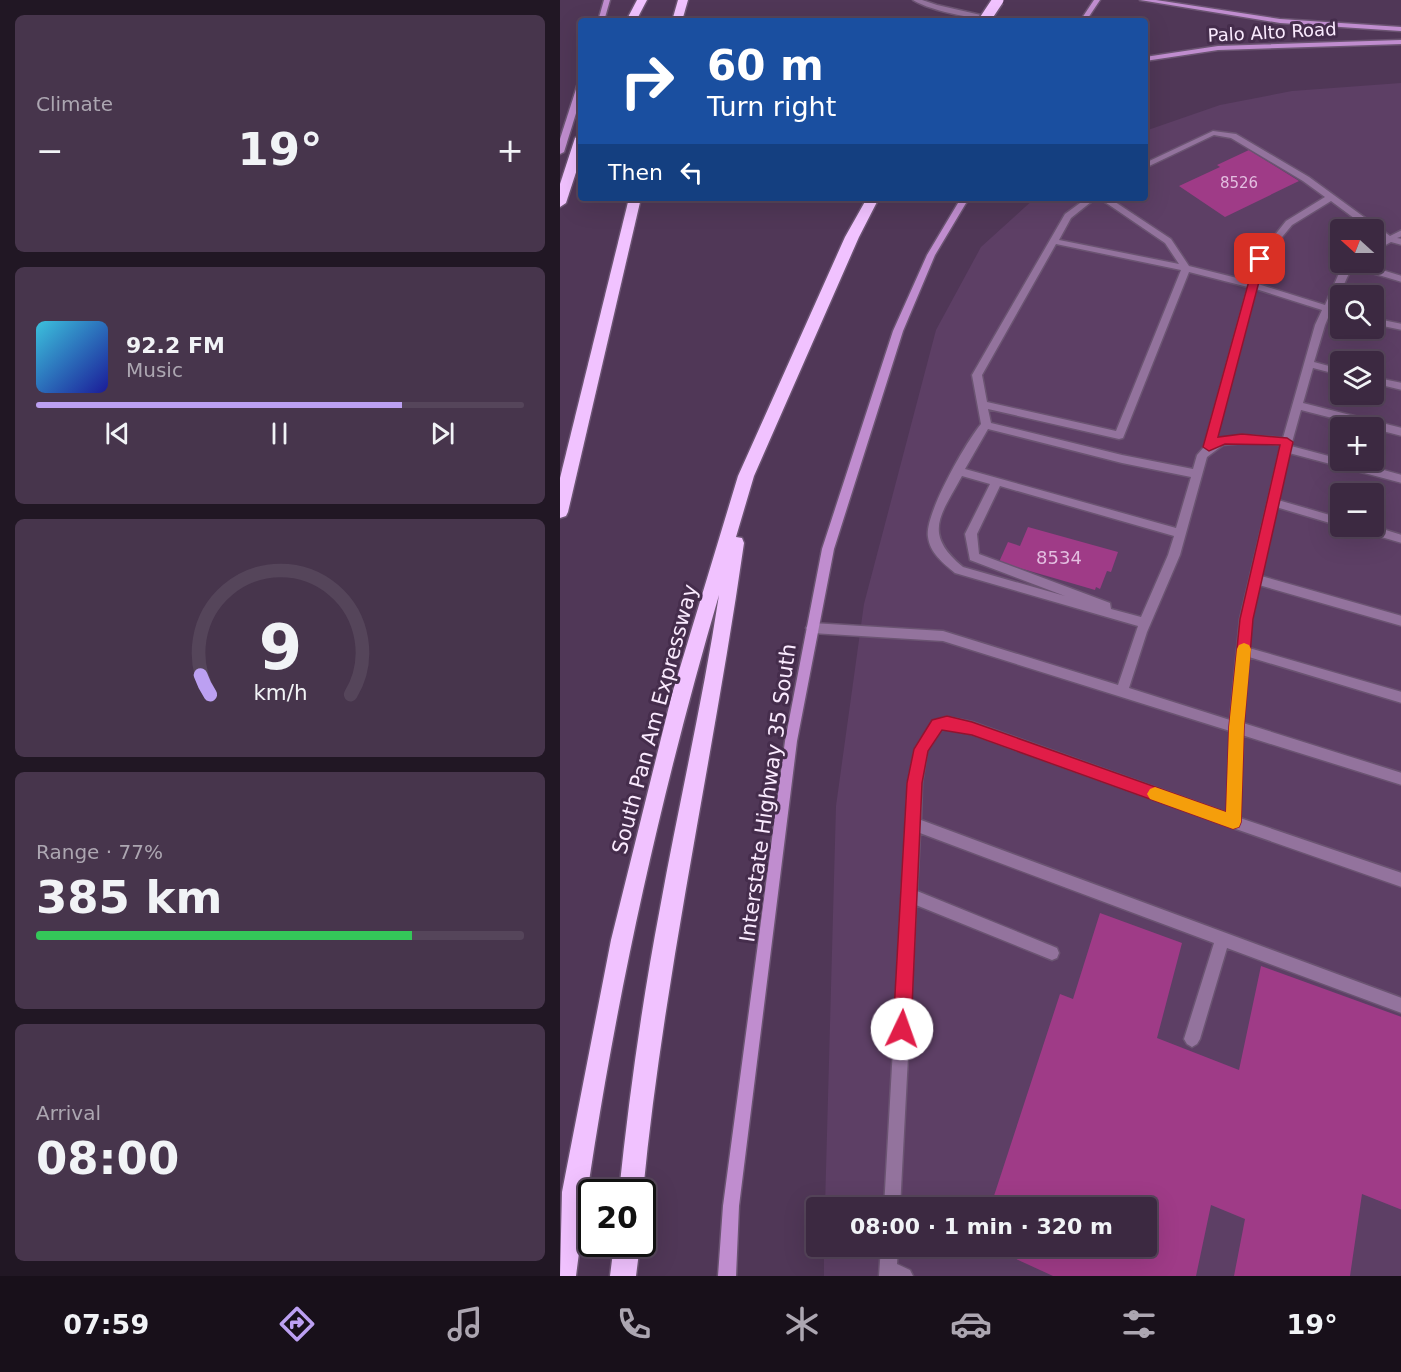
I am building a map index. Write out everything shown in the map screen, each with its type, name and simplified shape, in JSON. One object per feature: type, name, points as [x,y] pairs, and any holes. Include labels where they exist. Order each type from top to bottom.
[{"type":"highway","points":[[633,18],[642,0]]},
{"type":"highway","points":[[678,18],[683,0]]},
{"type":"highway","points":[[986,18],[998,0]]},
{"type":"highway","points":[[560,203],[578,147]]},
{"type":"highway","points":[[560,512],[634,201]]},
{"type":"highway","name":"South Pan Am Expressway","points":[[563,1276],[574,1192],[624,928],[681,694],[746,476],[852,237],[871,201]]},
{"type":"highway","points":[[632,1179],[639,1111],[670,909],[717,667],[746,476]]},
{"type":"highway","points":[[623,1276],[625,1257]]},
{"type":"main road","points":[[602,18],[607,0]]},
{"type":"main road","points":[[1085,18],[1097,0]]},
{"type":"main road","name":"Palo Alto Road","points":[[1143,0],[1280,21],[1402,29]]},
{"type":"main road","name":"Palo Alto Road","points":[[1148,59],[1218,48],[1402,42]]},
{"type":"main road","points":[[560,152],[578,95]]},
{"type":"main road","name":"Interstate Highway 35 South","points":[[727,1276],[731,1206],[791,741],[828,549],[898,331],[930,255],[963,201]]},
{"type":"lane","points":[[916,0],[935,7],[989,18]]},
{"type":"lane","points":[[1148,165],[1213,133],[1233,136],[1306,179],[1389,239],[1402,242]]},
{"type":"lane","points":[[1209,447],[1260,259],[1289,222],[1331,197]]},
{"type":"lane","points":[[1088,201],[1068,216],[977,375],[986,425],[933,517],[933,536],[942,558],[959,570],[1144,623]]},
{"type":"lane","points":[[1108,201],[1168,241],[1186,268]]},
{"type":"lane","points":[[1384,242],[1402,232]]},
{"type":"lane","points":[[1053,241],[1186,268],[1253,285],[1330,311]]},
{"type":"lane","points":[[981,404],[1119,435],[1186,268]]},
{"type":"lane","points":[[1233,822],[1236,727],[1246,619],[1272,502],[1297,405],[1320,325],[1344,273]]},
{"type":"lane","points":[[1382,273],[1402,279]]},
{"type":"lane","points":[[1384,323],[1402,327]]},
{"type":"lane","points":[[1309,364],[1330,369]]},
{"type":"lane","points":[[1384,383],[1402,387]]},
{"type":"lane","points":[[1297,405],[1402,432]]},
{"type":"lane","points":[[986,425],[1122,459],[1197,474]]},
{"type":"lane","points":[[1121,691],[1144,623],[1174,555],[1202,455],[1209,447],[1223,440],[1242,438],[1286,445],[1402,479]]},
{"type":"lane","points":[[959,471],[1180,533]]},
{"type":"lane","points":[[997,481],[971,534],[974,557],[1104,604],[1115,616]]},
{"type":"lane","points":[[1272,502],[1330,519]]},
{"type":"lane","points":[[1384,534],[1402,539]]},
{"type":"lane","points":[[1255,579],[1402,621]]},
{"type":"lane","points":[[812,628],[943,636],[1402,778]]},
{"type":"lane","points":[[1244,651],[1402,698]]},
{"type":"lane","points":[[893,1197],[915,783],[921,749],[937,724],[947,723],[972,728],[1402,880]]},
{"type":"lane","points":[[914,824],[1402,1006]]},
{"type":"lane","points":[[910,894],[1052,953]]},
{"type":"lane","points":[[1192,1039],[1223,939]]},
{"type":"lane","points":[[891,1257],[893,1274]]},
{"type":"shaded area","points":[[1401,83],[1401,1276],[824,1276],[824,1257],[1157,1257],[1157,1197],[825,1197],[836,806],[864,604],[936,330],[981,247],[1032,201],[1148,201],[1148,130],[1220,105],[1292,91]]},
{"type":"building","points":[[1249,150],[1299,181],[1225,217],[1179,186],[1220,167],[1217,165]]},
{"type":"building","points":[[1028,527],[1118,552],[1111,572],[1107,571],[1100,589],[1096,587],[1095,590],[999,562],[1008,542],[1020,546]]},
{"type":"building","points":[[1100,913],[1182,943],[1157,1038],[1239,1070],[1261,966],[1402,1017],[1402,1210],[1362,1194],[1350,1276],[1234,1276],[1245,1219],[1211,1205],[1196,1276],[1053,1276],[1012,1257],[1157,1257],[1157,1197],[994,1197],[1060,994],[1073,999]]},
{"type":"slow traffic","points":[[1155,794],[1233,822],[1236,727],[1244,649]]},
{"type":"route","points":[[902,1029],[915,783],[921,749],[937,724],[947,723],[972,728],[1233,822],[1236,727],[1246,619],[1287,442],[1242,438],[1223,440],[1209,447],[1260,259]]}]
